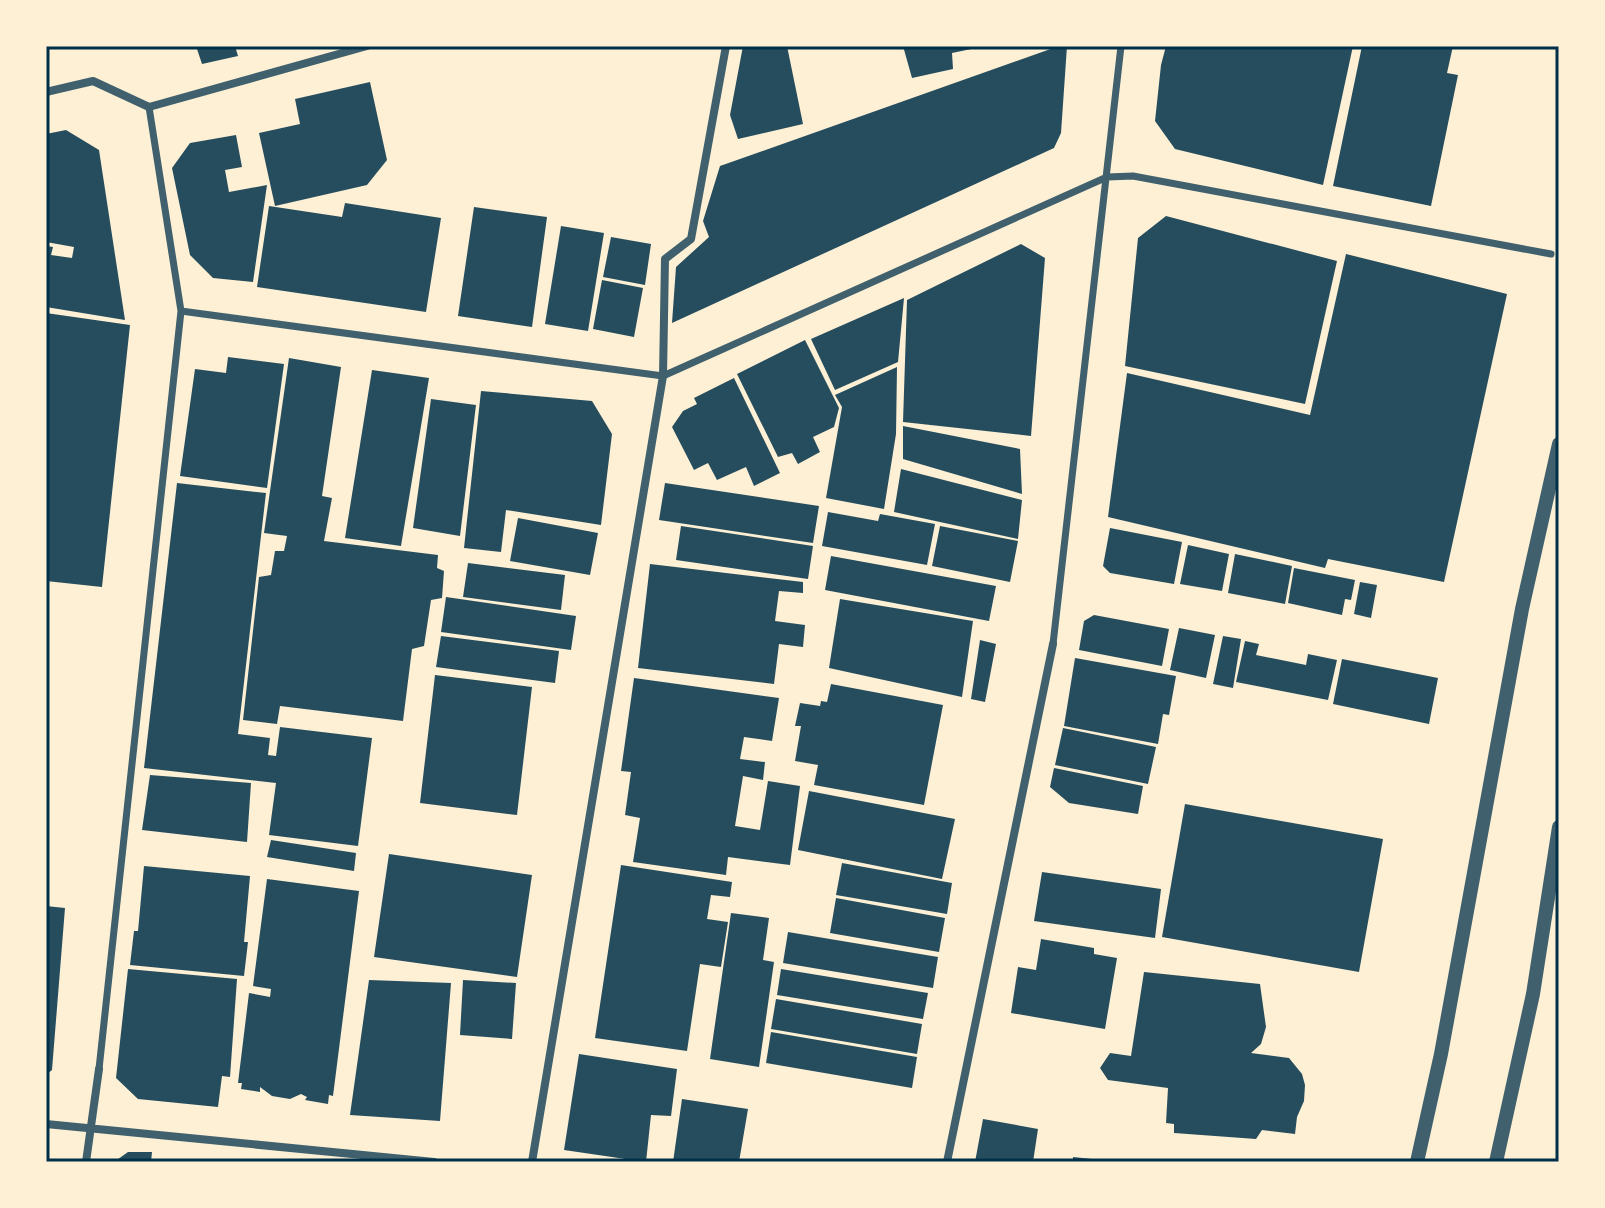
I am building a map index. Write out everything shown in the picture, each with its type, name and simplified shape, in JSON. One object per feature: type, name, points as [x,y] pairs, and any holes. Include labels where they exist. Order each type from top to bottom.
[{"type":"street","points":[[46,92],[93,81],[149,107],[367,46]]},
{"type":"street","points":[[532,1162],[663,376],[665,259],[691,239],[726,46]]},
{"type":"street","points":[[947,1162],[1053,644],[1121,46]]},
{"type":"street","points":[[86,1162],[99,1069],[181,311],[149,107]]},
{"type":"street","points":[[181,311],[663,376],[1107,177],[1133,176],[1551,254]]},
{"type":"street","points":[[1417,1162],[1441,1054],[1522,609],[1559,444]]},
{"type":"street","points":[[1496,1162],[1533,994],[1559,827]]},
{"type":"street","points":[[46,1124],[434,1162]]},
{"type":"building","points":[[196,46],[235,46],[238,56],[202,64]]},
{"type":"building","points":[[743,46],[787,46],[803,124],[738,139],[730,115]]},
{"type":"building","points":[[903,46],[981,47],[952,53],[953,69],[912,78]]},
{"type":"building","points":[[1059,46],[1067,46],[1061,133],[1054,148],[672,323],[676,267],[709,237],[703,221],[720,166]]},
{"type":"building","points":[[1166,46],[1353,46],[1323,185],[1175,149],[1155,121]]},
{"type":"building","points":[[1362,46],[1453,46],[1447,73],[1458,75],[1431,206],[1333,186]]},
{"type":"building","points":[[370,82],[387,160],[367,185],[275,206],[259,133],[300,124],[295,99]]},
{"type":"building","points":[[66,130],[99,150],[125,320],[46,307],[46,246],[53,247],[51,255],[72,258],[74,247],[46,242],[46,134]]},
{"type":"building","points":[[236,135],[242,167],[225,170],[229,192],[267,185],[253,282],[213,278],[190,255],[172,168],[190,143]]},
{"type":"building","points":[[345,203],[441,218],[426,312],[257,287],[269,206],[342,217]]},
{"type":"building","points":[[474,207],[547,217],[532,327],[458,316]]},
{"type":"building","points":[[1166,216],[1337,261],[1305,404],[1125,366],[1138,238]]},
{"type":"building","points":[[561,226],[604,233],[588,331],[545,324]]},
{"type":"building","points":[[611,237],[651,244],[645,285],[603,277]]},
{"type":"building","points":[[1021,244],[1045,258],[1031,436],[903,422],[907,300]]},
{"type":"building","points":[[1346,254],[1507,294],[1444,582],[1328,559],[1325,568],[1108,517],[1127,373],[1310,415]]},
{"type":"building","points":[[602,280],[643,288],[634,337],[593,329]]},
{"type":"building","points":[[904,298],[898,362],[835,390],[811,339]]},
{"type":"building","points":[[46,313],[130,325],[102,587],[46,581]]},
{"type":"building","points":[[805,340],[839,408],[834,427],[813,437],[820,452],[798,464],[792,453],[778,457],[737,374]]},
{"type":"building","points":[[228,357],[284,364],[267,488],[180,476],[195,369],[226,373]]},
{"type":"building","points":[[289,358],[341,367],[322,496],[332,498],[324,541],[438,555],[437,568],[444,571],[442,598],[431,600],[424,646],[412,649],[403,721],[280,706],[277,724],[243,720],[259,577],[271,575],[275,551],[284,551],[287,536],[264,533]]},
{"type":"building","points":[[897,367],[896,434],[884,509],[826,498],[842,407],[835,395]]},
{"type":"building","points":[[372,370],[429,378],[401,546],[345,538]]},
{"type":"building","points":[[734,378],[780,473],[754,486],[746,467],[717,480],[708,463],[694,470],[672,427],[683,411],[697,404],[694,398]]},
{"type":"building","points":[[481,391],[592,401],[612,434],[601,525],[506,510],[501,552],[464,548]]},
{"type":"building","points":[[431,399],[476,405],[460,536],[413,528]]},
{"type":"building","points":[[903,426],[1020,449],[1022,494],[903,459]]},
{"type":"building","points":[[901,469],[1022,500],[1018,539],[894,512]]},
{"type":"building","points":[[177,483],[266,493],[238,734],[270,738],[268,755],[276,756],[280,727],[372,738],[358,846],[269,835],[276,783],[144,768]]},
{"type":"building","points":[[665,483],[819,506],[813,543],[659,520]]},
{"type":"building","points":[[828,512],[878,521],[880,514],[935,524],[927,565],[822,546]]},
{"type":"building","points":[[518,518],[598,533],[590,575],[510,561]]},
{"type":"building","points":[[681,526],[813,546],[808,579],[676,560]]},
{"type":"building","points":[[940,526],[1018,541],[1010,582],[932,566]]},
{"type":"building","points":[[1110,528],[1182,542],[1174,584],[1110,573],[1103,566]]},
{"type":"building","points":[[1188,545],[1229,554],[1222,591],[1180,584]]},
{"type":"building","points":[[1235,554],[1292,566],[1285,604],[1228,593]]},
{"type":"building","points":[[831,556],[996,586],[989,621],[825,590]]},
{"type":"building","points":[[468,563],[565,575],[561,610],[463,597]]},
{"type":"building","points":[[650,564],[803,582],[803,593],[779,591],[775,621],[805,625],[803,647],[779,644],[774,684],[638,668]]},
{"type":"building","points":[[1294,568],[1355,580],[1351,600],[1345,599],[1342,615],[1288,603]]},
{"type":"building","points":[[1360,582],[1377,585],[1371,618],[1354,614]]},
{"type":"building","points":[[446,597],[576,616],[571,650],[441,632]]},
{"type":"building","points":[[840,599],[973,621],[962,697],[829,668]]},
{"type":"building","points":[[1094,615],[1169,629],[1162,666],[1079,650],[1084,621]]},
{"type":"building","points":[[1179,628],[1215,635],[1206,678],[1170,670]]},
{"type":"building","points":[[441,636],[559,651],[555,683],[436,667]]},
{"type":"building","points":[[1223,636],[1241,639],[1233,688],[1213,684]]},
{"type":"building","points":[[980,640],[996,644],[985,702],[971,699]]},
{"type":"building","points":[[1245,641],[1259,644],[1256,655],[1306,665],[1308,654],[1337,660],[1328,700],[1236,682]]},
{"type":"building","points":[[1075,658],[1176,676],[1169,715],[1163,714],[1158,744],[1064,726]]},
{"type":"building","points":[[1342,659],[1438,678],[1429,724],[1333,704]]},
{"type":"building","points":[[435,675],[532,687],[517,815],[420,803]]},
{"type":"building","points":[[634,678],[779,698],[772,741],[744,737],[740,759],[765,762],[763,780],[743,776],[735,826],[760,830],[768,781],[800,786],[790,865],[728,857],[726,875],[633,862],[640,818],[625,815],[631,772],[621,771]]},
{"type":"building","points":[[831,684],[943,705],[924,805],[814,785],[818,765],[795,761],[801,726],[795,726],[800,703],[820,706],[821,701],[827,702]]},
{"type":"building","points":[[1063,728],[1156,747],[1148,784],[1055,765]]},
{"type":"building","points":[[1054,768],[1143,786],[1138,814],[1069,803],[1050,787]]},
{"type":"building","points":[[150,775],[251,783],[247,842],[142,830]]},
{"type":"building","points":[[809,791],[955,819],[942,879],[798,850]]},
{"type":"building","points":[[1185,804],[1383,839],[1359,972],[1162,937]]},
{"type":"building","points":[[271,840],[356,853],[354,871],[267,857]]},
{"type":"building","points":[[389,854],[532,875],[517,977],[374,957]]},
{"type":"building","points":[[842,863],[952,883],[947,914],[836,895]]},
{"type":"building","points":[[621,865],[732,882],[730,897],[711,895],[707,919],[728,922],[721,967],[700,964],[687,1051],[595,1038]]},
{"type":"building","points":[[144,866],[250,876],[244,976],[130,965],[134,931],[138,931]]},
{"type":"building","points":[[1042,872],[1161,889],[1155,938],[1034,921]]},
{"type":"building","points":[[267,879],[359,891],[333,1096],[329,1095],[328,1104],[305,1100],[307,1097],[301,1094],[290,1099],[272,1096],[260,1087],[260,1092],[241,1089],[242,1083],[238,1083],[249,993],[270,997],[271,989],[253,986]]},
{"type":"building","points":[[836,898],[945,918],[939,952],[830,933]]},
{"type":"building","points":[[46,906],[65,908],[52,1070],[46,1075]]},
{"type":"building","points":[[731,913],[769,918],[763,960],[774,962],[759,1067],[710,1059]]},
{"type":"building","points":[[788,932],[938,957],[933,988],[783,963]]},
{"type":"building","points":[[1041,939],[1094,948],[1094,954],[1117,958],[1105,1029],[1011,1013],[1018,967],[1036,970]]},
{"type":"building","points":[[128,969],[237,979],[230,1077],[222,1076],[218,1107],[138,1099],[116,1078]]},
{"type":"building","points":[[781,969],[928,993],[923,1019],[777,995]]},
{"type":"building","points":[[1144,972],[1260,984],[1266,1027],[1261,1044],[1251,1053],[1289,1058],[1302,1074],[1304,1101],[1297,1117],[1295,1134],[1262,1130],[1256,1139],[1174,1133],[1174,1124],[1166,1123],[1168,1088],[1108,1080],[1100,1068],[1110,1053],[1131,1056]]},
{"type":"building","points":[[369,980],[451,983],[440,1121],[350,1115]]},
{"type":"building","points":[[463,980],[516,983],[512,1039],[460,1035]]},
{"type":"building","points":[[776,999],[922,1024],[917,1054],[771,1029]]},
{"type":"building","points":[[771,1032],[917,1057],[912,1088],[766,1063]]},
{"type":"building","points":[[579,1054],[677,1069],[671,1116],[651,1115],[646,1162],[564,1150]]},
{"type":"building","points":[[682,1099],[748,1109],[739,1162],[673,1162]]},
{"type":"building","points":[[983,1119],[1038,1129],[1033,1162],[975,1162]]},
{"type":"building","points":[[128,1152],[152,1152],[151,1162],[114,1162]]},
{"type":"building","points":[[1073,1157],[1101,1160],[1073,1162]]}]
